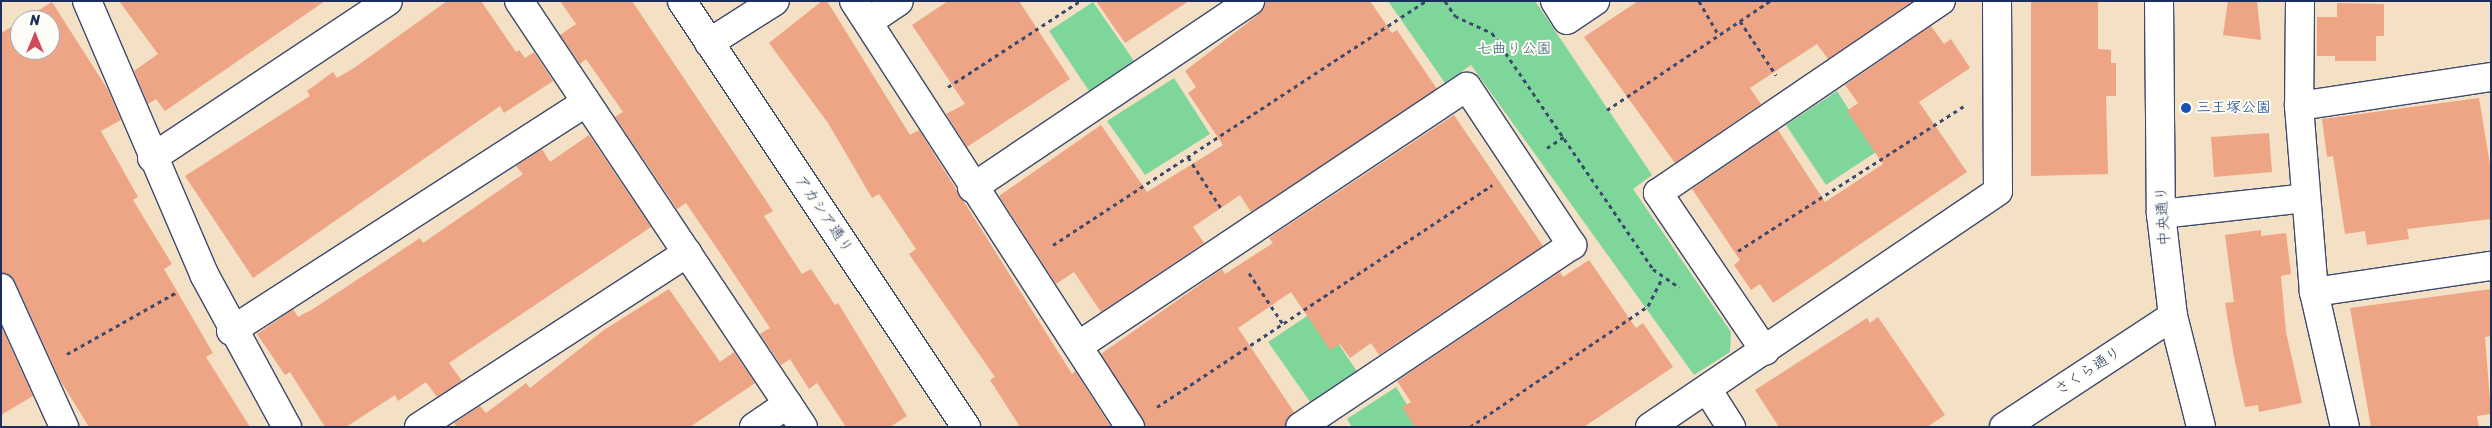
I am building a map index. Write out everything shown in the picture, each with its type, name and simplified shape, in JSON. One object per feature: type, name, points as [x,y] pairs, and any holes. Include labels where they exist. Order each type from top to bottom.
[{"type":"street","points":[[87,1],[152,158],[231,332],[287,427]]},
{"type":"street","points":[[152,158],[388,1]]},
{"type":"street","points":[[519,1],[803,427]]},
{"type":"street","name":"アカシア通り","points":[[682,1],[966,427]]},
{"type":"street","points":[[709,43],[775,1]]},
{"type":"street","points":[[899,1],[861,12],[972,188],[1130,426]]},
{"type":"street","points":[[972,188],[1250,1]]},
{"type":"street","points":[[1555,1],[1567,20],[1595,1]]},
{"type":"street","points":[[1766,351],[1658,193],[1941,1]]},
{"type":"street","points":[[1650,427],[1766,351],[1998,191],[1997,1]]},
{"type":"street","name":"中央通り","points":[[2158,1],[2161,214],[2173,316],[2201,427]]},
{"type":"street","points":[[2300,1],[2299,106],[2314,292],[2345,427]]},
{"type":"street","points":[[2299,106],[2491,77]]},
{"type":"street","points":[[1078,346],[1467,88],[1572,245],[1300,427]]},
{"type":"street","points":[[231,332],[586,102]]},
{"type":"street","points":[[2161,214],[2305,198]]},
{"type":"street","points":[[419,427],[687,253]]},
{"type":"street","points":[[2314,292],[2491,266]]},
{"type":"street","points":[[1,288],[38,371],[55,424]]},
{"type":"street","name":"さくら通り","points":[[2004,427],[2173,316]]},
{"type":"street","points":[[1707,389],[1730,427]]},
{"type":"street","points":[[754,427],[788,404]]},
{"type":"path","points":[[1023,265],[1426,1]]},
{"type":"path","points":[[1445,1],[1456,16],[1492,33],[1662,279],[1700,296],[1729,297]]},
{"type":"path","points":[[1699,1],[1719,35]]},
{"type":"path","points":[[1608,110],[1770,1]]},
{"type":"path","points":[[920,105],[1079,2]]},
{"type":"path","points":[[1740,21],[1793,101]]},
{"type":"path","points":[[1710,269],[1997,85]]},
{"type":"path","points":[[1188,157],[1283,324]]},
{"type":"path","points":[[1130,426],[1520,166]]},
{"type":"path","points":[[38,371],[205,276]]},
{"type":"path","points":[[1470,427],[1648,306],[1662,279]]},
{"type":"green space","name":"七曲り公園","points":[[1388,1],[1535,1],[1652,175],[1633,189],[1731,332],[1730,352],[1694,375],[1471,65],[1445,83]]},
{"type":"green space","points":[[1093,2],[1134,61],[1089,91],[1049,31]]},
{"type":"green space","points":[[1174,78],[1210,134],[1145,175],[1107,121]]},
{"type":"green space","points":[[1837,91],[1876,152],[1826,185],[1786,125]]},
{"type":"green space","points":[[1316,310],[1360,376],[1313,406],[1268,342]]},
{"type":"green space","points":[[1396,387],[1421,427],[1352,427],[1347,419]]},
{"type":"building","points":[[119,1],[325,1],[165,111],[156,99],[148,104],[134,71],[158,54]]},
{"type":"building","points":[[447,1],[481,1],[516,52],[519,50],[525,58],[534,52],[553,81],[504,113],[500,106],[253,278],[185,176],[310,96],[307,91],[333,72],[337,78],[354,68]]},
{"type":"building","points":[[560,1],[632,1],[773,211],[764,216],[802,274],[811,269],[835,305],[838,303],[907,416],[890,427],[846,427],[817,383],[809,389],[790,359],[781,365],[760,334],[770,328],[722,256],[686,203],[677,209],[615,117],[623,112],[586,59],[580,64],[560,35],[576,24]]},
{"type":"building","points":[[822,1],[827,1],[910,135],[919,130],[1072,374],[1075,371],[1111,427],[1020,427],[990,380],[995,377],[909,254],[916,249],[879,194],[872,198],[828,123],[769,43]]},
{"type":"building","points":[[948,1],[1019,1],[1070,79],[967,147],[946,114],[965,104],[912,25]]},
{"type":"building","points":[[1096,1],[1189,1],[1125,43]]},
{"type":"building","points":[[1265,1],[1370,1],[1392,33],[1397,30],[1437,89],[1251,212],[1240,195],[1193,227],[1204,243],[1101,312],[1074,272],[1056,284],[999,196],[1101,125],[1147,192],[1223,145],[1188,93],[1196,87],[1185,71],[1259,14]]},
{"type":"building","points":[[1638,1],[1913,1],[1828,59],[1817,44],[1750,88],[1761,104],[1675,163],[1584,37]]},
{"type":"building","points":[[2031,1],[2098,1],[2098,49],[2111,50],[2111,63],[2116,63],[2116,96],[2106,96],[2108,174],[2031,176]]},
{"type":"building","points":[[2228,1],[2257,1],[2261,40],[2223,35]]},
{"type":"building","points":[[52,2],[57,10],[39,10]]},
{"type":"building","points":[[2337,3],[2384,4],[2384,36],[2376,36],[2376,61],[2335,61],[2335,56],[2317,56],[2317,17],[2337,17]]},
{"type":"building","points":[[60,15],[108,90],[121,120],[101,131],[138,197],[133,200],[172,264],[164,269],[213,353],[206,357],[250,427],[89,427],[60,380],[15,282],[1,273],[1,33],[10,28],[10,60],[60,60]]},
{"type":"building","points":[[1931,26],[1944,44],[1951,39],[1970,68],[1919,102],[1967,172],[1773,303],[1760,284],[1751,290],[1734,265],[1740,260],[1692,189],[1778,130],[1825,202],[1883,164],[1847,111],[1858,103],[1845,85]]},
{"type":"building","points":[[2479,98],[2491,171],[2491,219],[2407,229],[2409,239],[2367,245],[2365,231],[2345,234],[2333,156],[2327,157],[2322,119]]},
{"type":"building","points":[[1454,115],[1543,246],[1379,355],[1371,343],[1350,358],[1340,344],[1330,350],[1291,292],[1238,328],[1294,412],[1285,427],[1146,427],[1101,354],[1222,269],[1225,274],[1273,243],[1269,238]]},
{"type":"building","points":[[2269,133],[2272,172],[2214,177],[2211,137]]},
{"type":"building","points":[[589,135],[651,227],[449,363],[462,381],[437,397],[426,382],[398,401],[395,395],[346,427],[325,427],[290,372],[285,375],[257,334],[293,309],[298,317],[313,309],[420,238],[423,243],[523,174],[516,166],[542,149],[550,162]]},
{"type":"building","points":[[2261,230],[2261,236],[2286,233],[2291,274],[2281,276],[2286,332],[2302,403],[2259,412],[2258,405],[2245,407],[2234,357],[2225,303],[2234,302],[2225,235]]},
{"type":"building","points":[[1589,260],[1636,328],[1643,323],[1673,367],[1584,427],[1415,427],[1402,407],[1411,402],[1397,381],[1560,272],[1563,277]]},
{"type":"building","points":[[669,289],[720,362],[734,352],[755,383],[690,427],[457,427],[454,423],[480,406],[486,413],[526,383],[530,388],[604,330]]},
{"type":"building","points":[[2491,289],[2491,336],[2485,337],[2491,414],[2477,416],[2479,427],[2371,427],[2350,308]]},
{"type":"building","points":[[1878,317],[1945,415],[1927,427],[1779,427],[1755,390],[1867,318],[1870,323]]},
{"type":"building","points":[[1,326],[33,396],[1,415]]},
{"type":"place","name":"三王塚公園","points":[[2186,108]]}]
